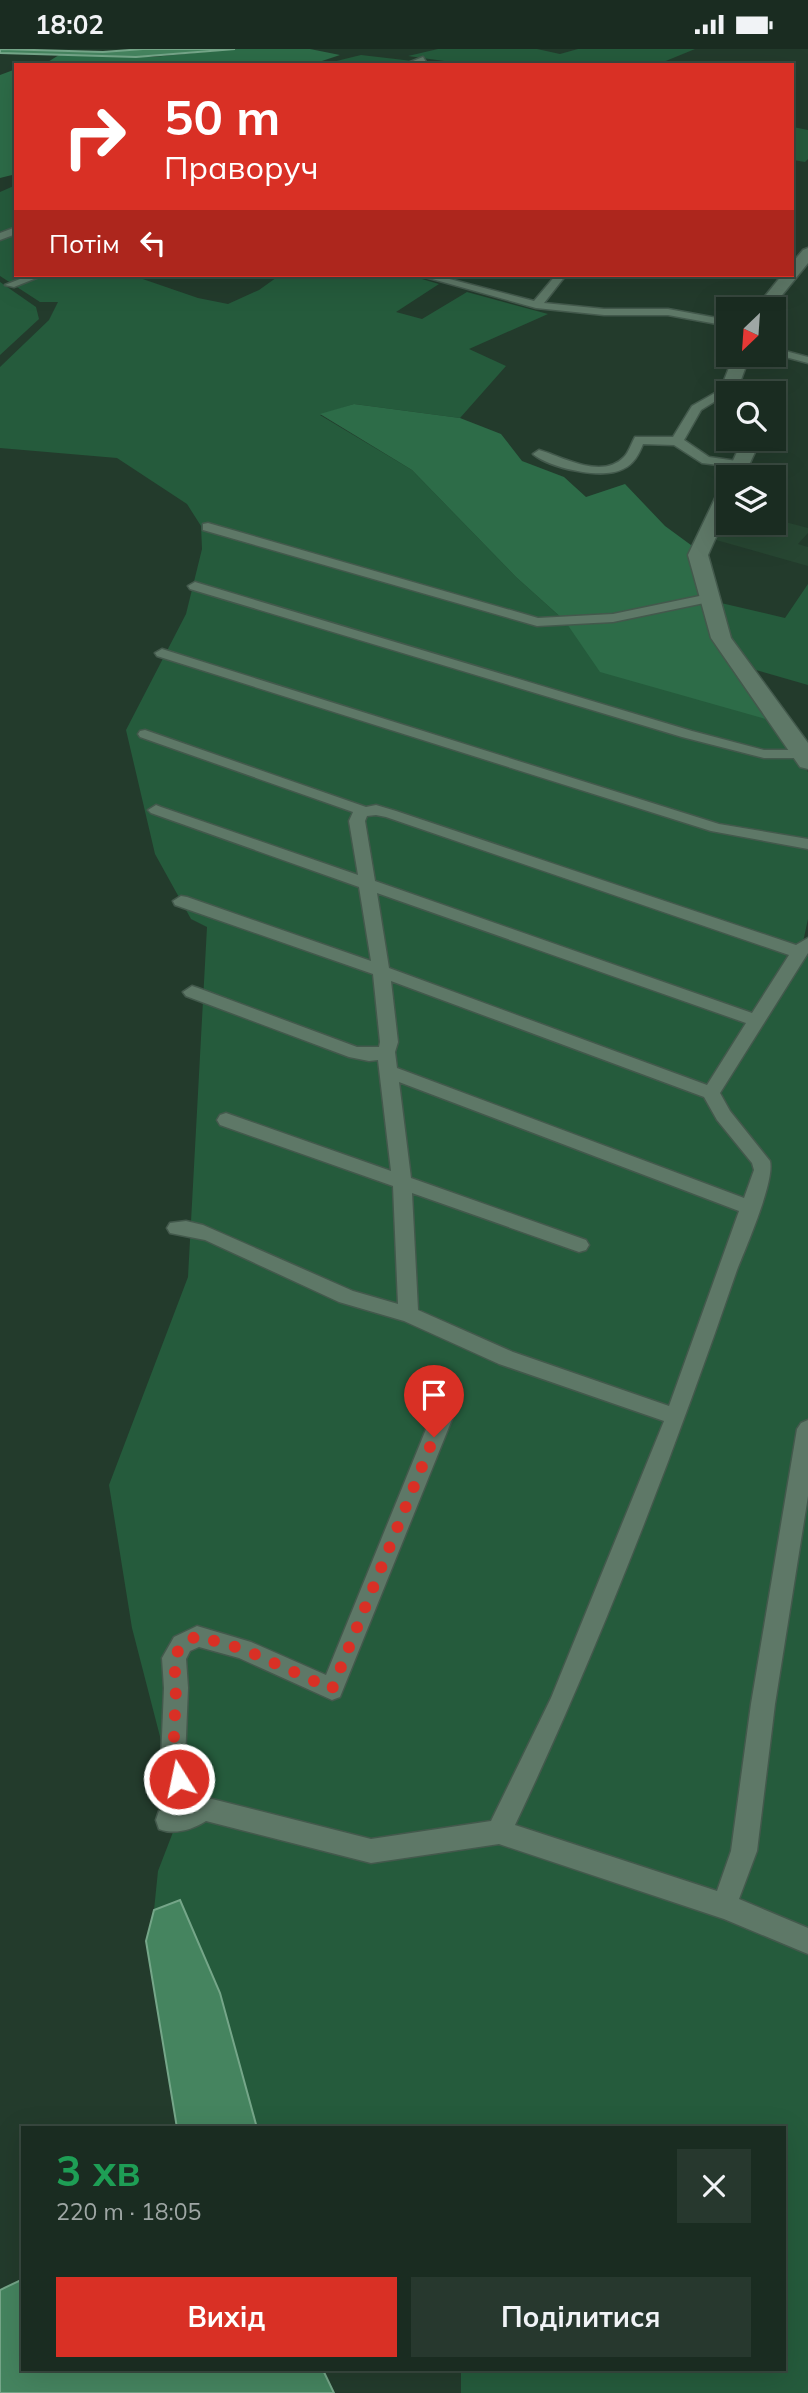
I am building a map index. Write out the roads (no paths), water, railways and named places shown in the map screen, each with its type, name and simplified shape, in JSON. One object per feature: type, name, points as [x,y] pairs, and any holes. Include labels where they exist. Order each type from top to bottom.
[{"type":"street","points":[[416,63],[423,60]]},
{"type":"street","points":[[794,269],[808,253]]},
{"type":"street","points":[[10,285],[33,277]]},
{"type":"street","points":[[431,277],[536,305],[604,313],[668,312],[716,321]]},
{"type":"street","points":[[536,305],[559,277]]},
{"type":"street","points":[[772,297],[788,277]]},
{"type":"street","points":[[786,354],[808,360]]},
{"type":"street","points":[[677,441],[695,408],[716,398]]},
{"type":"street","points":[[539,454],[579,468],[607,470],[628,460],[639,440],[677,441],[706,460],[720,465]]},
{"type":"street","points":[[716,516],[698,555],[721,638],[807,758]]},
{"type":"street","points":[[208,527],[537,622],[613,618],[709,598]]},
{"type":"street","points":[[195,586],[687,734],[764,754],[807,758]]},
{"type":"street","points":[[162,653],[718,828],[808,843]]},
{"type":"street","points":[[145,734],[364,811],[376,810],[391,814],[803,947],[711,1093]]},
{"type":"street","points":[[156,810],[757,1021]]},
{"type":"street","points":[[364,811],[357,821],[378,970],[386,1003],[389,1042],[387,1062],[402,1182],[408,1314]]},
{"type":"street","points":[[181,901],[378,970],[711,1093],[723,1115],[761,1161],[763,1170],[751,1208],[676,1417],[561,1702],[499,1832]]},
{"type":"street","points":[[192,992],[355,1053],[369,1055],[751,1208]]},
{"type":"street","points":[[226,1120],[579,1245]]},
{"type":"street","points":[[177,1228],[205,1232],[354,1298],[393,1312],[408,1314],[432,1327],[527,1365],[676,1417]]},
{"type":"street","points":[[191,1817],[173,1760],[176,1688],[174,1658],[182,1644],[197,1636],[243,1649],[332,1689],[444,1412]]},
{"type":"street","points":[[724,1906],[744,1851],[764,1704],[808,1429]]},
{"type":"street","points":[[168,1820],[191,1817],[204,1809],[371,1851],[499,1832],[724,1906],[808,1941]]}]
